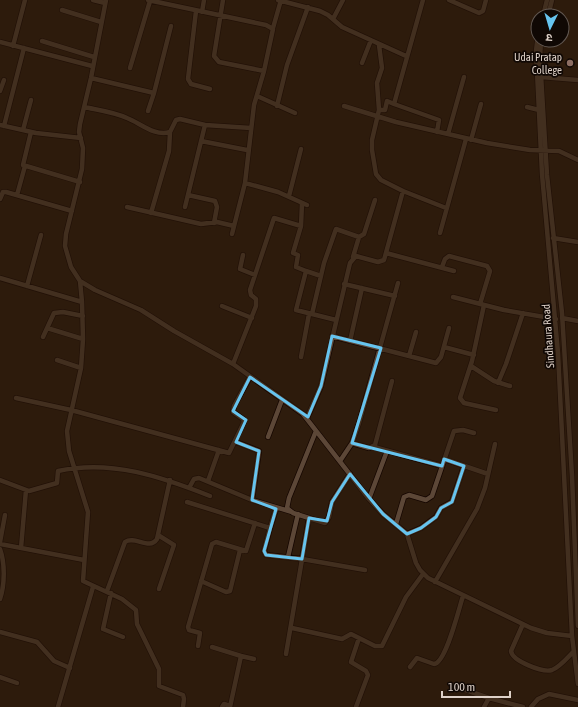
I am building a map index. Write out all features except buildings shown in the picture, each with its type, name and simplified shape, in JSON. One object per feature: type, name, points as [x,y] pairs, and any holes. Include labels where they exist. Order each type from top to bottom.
[{"type":"street","points":[[13,46],[25,0]]},
{"type":"street","points":[[93,0],[106,1],[92,66],[91,78],[80,124],[84,155],[80,182],[66,234],[65,246],[71,267],[80,281],[95,290],[141,310],[174,331],[233,364],[307,418],[369,499],[382,514],[396,524],[406,534],[416,562],[423,574],[463,596],[523,624],[547,633],[572,636]]},
{"type":"street","points":[[130,68],[149,0],[196,11],[222,15],[273,28]]},
{"type":"street","points":[[173,6],[174,0]]},
{"type":"street","points":[[202,12],[204,0]]},
{"type":"street","points":[[223,0],[222,15],[214,56],[219,62],[264,71]]},
{"type":"street","points":[[278,0],[308,7],[333,19],[342,27],[406,56]]},
{"type":"street","points":[[232,234],[245,183],[250,128],[281,0]]},
{"type":"street","points":[[333,19],[343,0]]},
{"type":"street","points":[[394,104],[406,56],[423,0]]},
{"type":"street","points":[[449,0],[479,13],[482,11],[486,0]]},
{"type":"street","points":[[277,106],[289,60],[308,7]]},
{"type":"street","points":[[62,10],[101,22]]},
{"type":"street","points":[[196,11],[188,79],[191,84],[210,89]]},
{"type":"street","points":[[148,111],[171,26]]},
{"type":"street","points":[[362,63],[370,40]]},
{"type":"street","points":[[42,41],[94,57]]},
{"type":"street","points":[[0,42],[92,66]]},
{"type":"street","points":[[379,45],[382,68],[377,82],[379,110],[372,140],[376,174],[381,180],[403,191],[446,208]]},
{"type":"street","points":[[24,48],[2,125],[31,132],[81,138]]},
{"type":"street","name":"Sindhaura Road","points":[[536,48],[539,110],[556,319],[565,462],[572,636],[578,684]]},
{"type":"street","points":[[541,48],[543,150],[562,318],[572,476],[578,626]]},
{"type":"street","points":[[448,134],[464,77]]},
{"type":"street","points":[[542,77],[578,80]]},
{"type":"street","points":[[91,78],[154,93]]},
{"type":"street","points":[[0,90],[4,80]]},
{"type":"street","points":[[257,96],[296,113]]},
{"type":"street","points":[[23,130],[31,100]]},
{"type":"street","points":[[379,110],[385,110],[387,101],[439,120],[437,132]]},
{"type":"street","points":[[440,233],[446,208],[481,104]]},
{"type":"street","points":[[344,106],[378,117],[468,139],[524,149],[559,151],[578,160]]},
{"type":"street","points":[[84,107],[127,118],[142,127],[156,132],[170,132]]},
{"type":"street","points":[[527,107],[539,110]]},
{"type":"street","points":[[151,213],[170,151],[170,132],[176,120],[180,119],[205,125],[250,128]]},
{"type":"street","points":[[185,207],[205,125]]},
{"type":"street","points":[[17,195],[25,166],[22,162],[31,132]]},
{"type":"street","points":[[201,141],[247,150]]},
{"type":"street","points":[[288,196],[301,148]]},
{"type":"street","points":[[25,166],[80,182]]},
{"type":"street","points":[[245,183],[288,196],[305,204],[301,226],[293,253],[298,255],[296,267],[321,276]]},
{"type":"street","points":[[353,257],[382,262],[386,254],[403,191]]},
{"type":"street","points":[[0,199],[3,192],[6,192],[72,211]]},
{"type":"street","points":[[188,195],[215,201],[217,207],[214,223]]},
{"type":"street","points":[[300,357],[310,314],[336,229],[359,236],[364,234],[375,200]]},
{"type":"street","points":[[127,207],[201,224],[214,223],[234,226]]},
{"type":"street","points":[[233,364],[252,318],[257,301],[250,292],[274,218],[301,226]]},
{"type":"street","points":[[27,286],[41,235]]},
{"type":"street","points":[[307,418],[321,386],[344,284],[359,236]]},
{"type":"street","points":[[553,238],[578,242]]},
{"type":"street","points":[[386,254],[454,271]]},
{"type":"street","points":[[242,255],[240,268],[255,275]]},
{"type":"street","points":[[442,267],[445,259],[449,256],[488,266],[490,271],[482,304],[474,355],[462,389],[460,400],[464,403],[496,410]]},
{"type":"street","points":[[306,271],[296,310],[336,320]]},
{"type":"street","points":[[0,278],[82,302]]},
{"type":"street","points":[[80,281],[83,316],[81,368],[67,431],[69,451],[73,467],[88,512],[82,581],[93,587],[109,592],[122,599],[136,610],[137,624],[159,669],[158,686],[183,695],[183,706],[189,707]]},
{"type":"street","points":[[340,461],[352,443],[359,423],[398,283]]},
{"type":"street","points":[[344,284],[394,296]]},
{"type":"street","points":[[350,341],[362,288]]},
{"type":"street","points":[[453,297],[556,319]]},
{"type":"street","points":[[222,306],[252,318]]},
{"type":"street","points":[[43,337],[54,313],[63,312],[83,316]]},
{"type":"street","points":[[498,383],[523,313]]},
{"type":"street","points":[[562,318],[578,321]]},
{"type":"street","points":[[47,328],[83,338]]},
{"type":"street","points":[[332,336],[436,363],[442,357],[449,328]]},
{"type":"street","points":[[410,356],[416,332]]},
{"type":"street","points":[[444,347],[474,355]]},
{"type":"street","points":[[57,360],[81,368]]},
{"type":"street","points":[[471,366],[498,383],[510,386]]},
{"type":"street","points":[[16,398],[71,410],[231,453],[244,422],[241,417],[234,414],[234,406],[250,377]]},
{"type":"street","points":[[374,447],[392,381]]},
{"type":"street","points":[[268,437],[282,400]]},
{"type":"street","points":[[396,524],[404,497],[409,495],[422,499],[430,498],[454,431],[463,430],[474,433]]},
{"type":"street","points":[[293,513],[287,508],[288,501],[316,431]]},
{"type":"street","points":[[236,442],[260,451],[252,500]]},
{"type":"street","points":[[352,443],[369,448],[374,447],[442,466]]},
{"type":"street","points":[[436,582],[477,508],[488,474],[495,444]]},
{"type":"street","points":[[208,481],[219,450]]},
{"type":"street","points":[[369,499],[387,451]]},
{"type":"street","points":[[444,459],[488,474]]},
{"type":"street","points":[[406,534],[421,528],[436,517],[441,508],[452,502],[464,466]]},
{"type":"street","points":[[0,480],[29,491],[57,483],[58,471],[73,467],[127,470],[170,480],[210,496]]},
{"type":"street","points":[[189,488],[196,478],[208,481],[276,509],[298,514],[321,522],[327,521],[332,502],[350,474]]},
{"type":"street","points":[[123,637],[103,629],[109,592],[125,542],[132,540],[145,544],[155,542],[158,535],[170,480]]},
{"type":"street","points":[[21,548],[26,490]]},
{"type":"street","points":[[187,502],[270,528]]},
{"type":"street","points":[[276,509],[264,553],[365,570]]},
{"type":"street","points":[[288,557],[298,514]]},
{"type":"street","points":[[5,515],[1,529],[0,543],[84,560]]},
{"type":"street","points":[[286,654],[292,628],[309,518]]},
{"type":"street","points":[[198,646],[200,633],[190,630],[188,627],[213,542],[246,551],[248,549],[255,524]]},
{"type":"street","points":[[158,535],[174,545],[159,589]]},
{"type":"street","points":[[201,581],[226,592],[230,591],[240,550]]},
{"type":"street","points":[[0,599],[3,584],[1,552]]},
{"type":"street","points":[[292,628],[338,638],[345,638],[351,634],[375,646],[382,646],[406,596],[423,574]]},
{"type":"street","points":[[58,707],[93,587]]},
{"type":"street","points":[[410,667],[417,658],[434,664],[440,661],[449,641],[463,596]]},
{"type":"street","points":[[523,624],[511,652],[513,657],[516,659],[538,669],[550,671],[557,667],[574,652]]},
{"type":"street","points":[[0,632],[37,642],[54,661],[70,668]]},
{"type":"street","points":[[356,707],[368,675],[366,671],[351,662],[359,638]]},
{"type":"street","points":[[212,647],[254,659]]},
{"type":"street","points":[[222,707],[224,704],[230,706],[241,656]]},
{"type":"street","points":[[0,677],[17,683]]},
{"type":"street","points":[[451,684],[489,698],[523,707]]},
{"type":"street","points":[[531,707],[538,699],[549,694],[578,700]]},
{"type":"street","points":[[484,707],[489,698]]},
{"type":"highlighted area","points":[[332,336],[381,348],[352,443],[442,466],[444,459],[464,466],[452,502],[441,508],[436,517],[421,528],[407,534],[383,514],[350,474],[332,502],[327,521],[309,518],[302,559],[266,555],[264,551],[276,509],[252,500],[259,451],[236,442],[246,420],[233,411],[250,377],[308,417],[321,386]]},
{"type":"place","name":"Udai Pratap College","points":[[570,63]]}]
